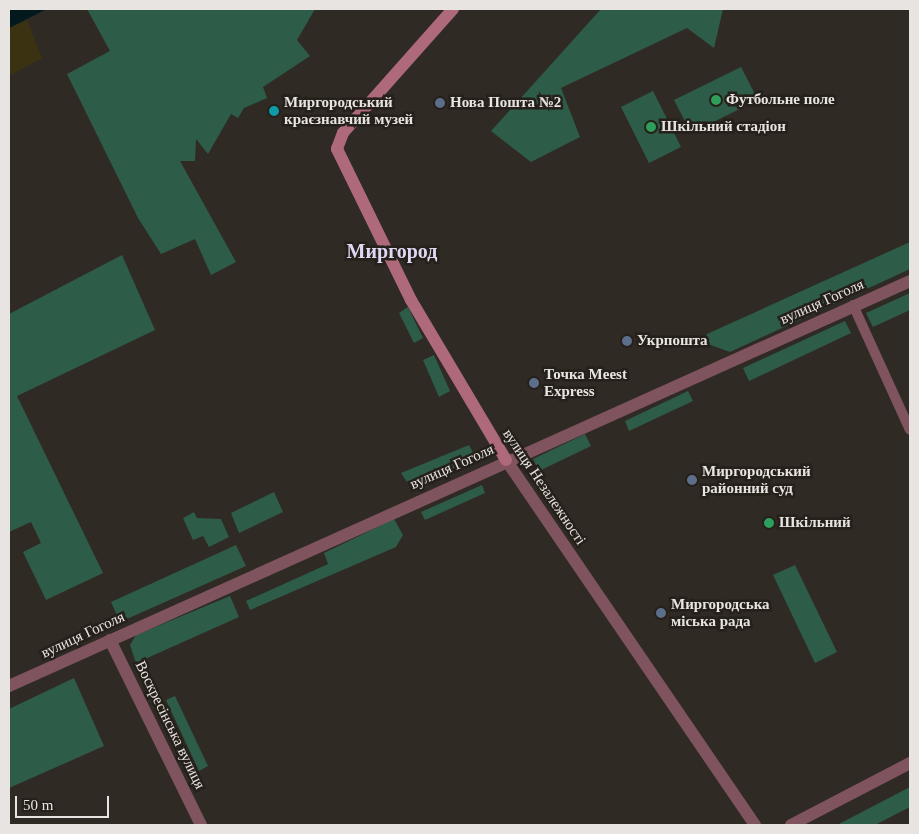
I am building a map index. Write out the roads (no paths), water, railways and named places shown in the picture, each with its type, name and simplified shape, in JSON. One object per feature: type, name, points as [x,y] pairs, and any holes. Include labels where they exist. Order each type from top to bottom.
[{"type":"main road","name":"вулиця Незалежності","points":[[453,9],[343,133],[337,149],[411,300],[506,460]]},
{"type":"street","name":"вулиця Гоголя","points":[[9,686],[506,460],[910,281]]},
{"type":"street","points":[[853,305],[910,430]]},
{"type":"street","name":"вулиця Незалежності","points":[[506,460],[755,825]]},
{"type":"street","name":"Воскресінська вулиця","points":[[110,640],[201,825]]},
{"type":"street","points":[[791,825],[910,763]]},
{"type":"water","points":[[9,9],[47,9],[9,28]]},
{"type":"place","name":"Футбольне поле","points":[[716,100]]},
{"type":"place","name":"Нова Пошта №2","points":[[440,103]]},
{"type":"place","name":"Миргородський краєзнавчий музей","points":[[274,111]]},
{"type":"place","name":"Шкільний стадіон","points":[[651,127]]},
{"type":"place","name":"Укрпошта","points":[[627,341]]},
{"type":"place","name":"Точка Meest Express","points":[[534,383]]},
{"type":"place","name":"Миргородський районний суд","points":[[692,480]]},
{"type":"place","name":"Шкільний","points":[[769,523]]},
{"type":"place","name":"Миргородська міська рада","points":[[661,613]]},
{"type":"district","name":"Миргород","points":[[392,251]]}]
